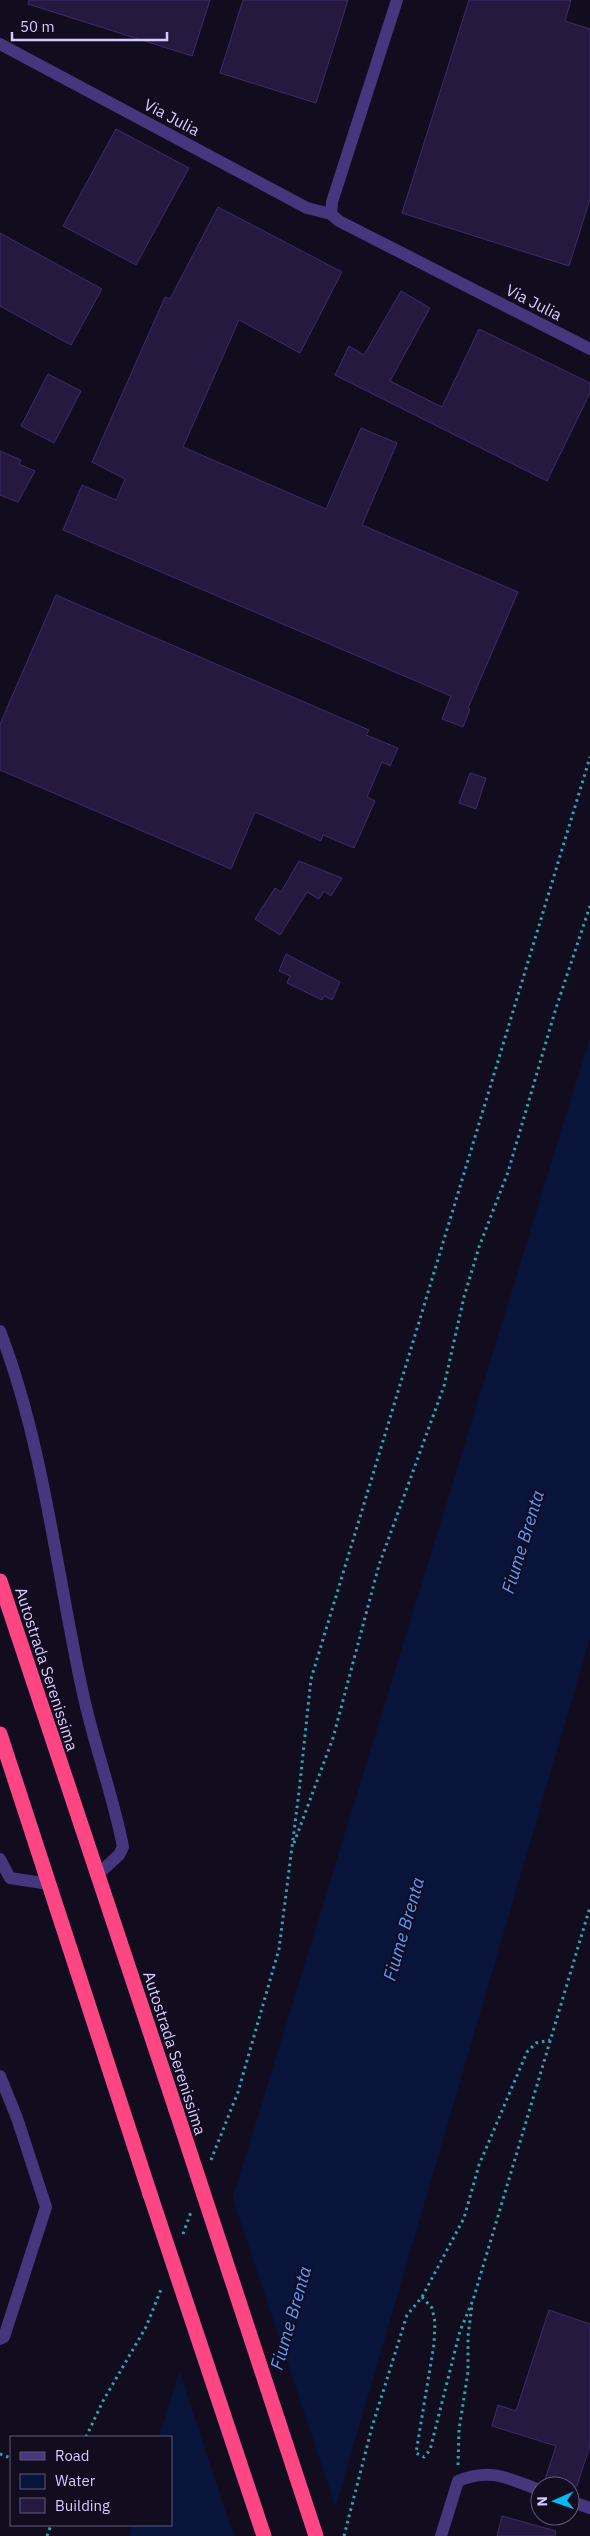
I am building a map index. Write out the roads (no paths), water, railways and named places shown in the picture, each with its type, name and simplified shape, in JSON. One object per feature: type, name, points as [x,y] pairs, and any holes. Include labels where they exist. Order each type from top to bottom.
[{"type":"highway","name":"Autostrada Serenissima","points":[[0,1581],[316,2536]]},
{"type":"highway","points":[[0,1734],[264,2536]]},
{"type":"street","points":[[331,214],[332,202],[397,0]]},
{"type":"street","name":"Via Julia","points":[[0,44],[307,208],[331,214],[339,221],[590,349]]},
{"type":"street","points":[[0,1331],[27,1417],[49,1512],[82,1689],[124,1847],[97,1875]]},
{"type":"street","points":[[0,1859],[10,1878],[49,1884]]},
{"type":"street","points":[[0,2076],[17,2118],[46,2208],[4,2337],[0,2339]]},
{"type":"street","points":[[441,2536],[458,2481],[471,2475],[492,2474],[530,2487]]},
{"type":"water","name":"Fiume Brenta","points":[[590,1037],[590,1638],[327,2536],[129,2536],[132,2526],[172,2526],[172,2436],[159,2436]]}]
